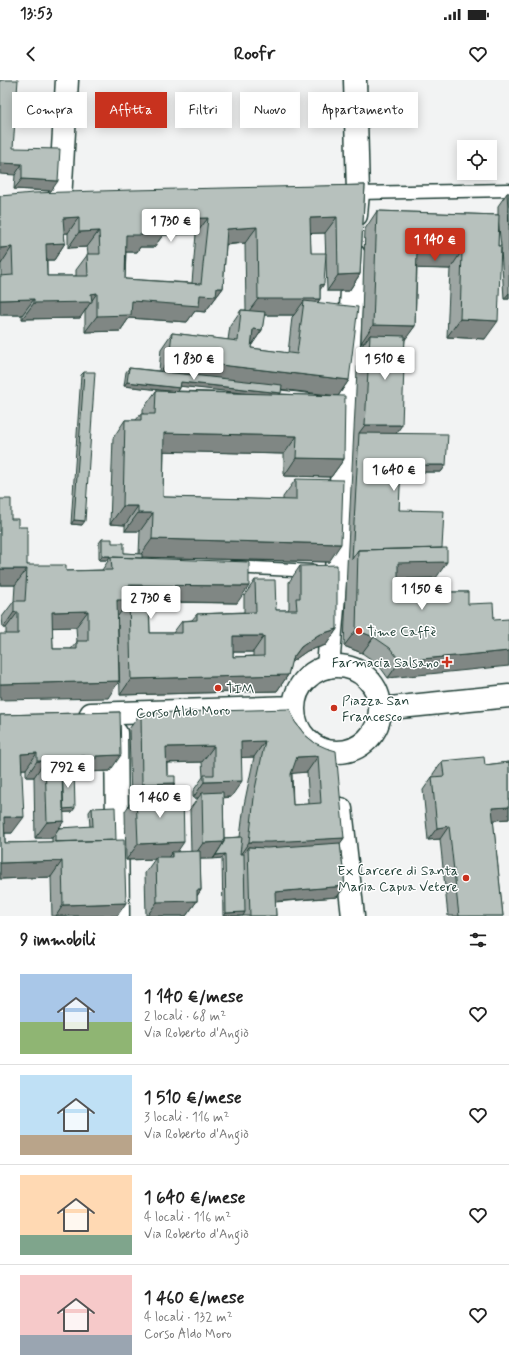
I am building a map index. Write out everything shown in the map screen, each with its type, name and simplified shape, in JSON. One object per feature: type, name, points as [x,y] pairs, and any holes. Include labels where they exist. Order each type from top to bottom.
[{"type":"street","points":[[37,201],[70,200],[67,80]]},
{"type":"street","points":[[328,667],[336,572],[358,193],[355,80]]},
{"type":"street","points":[[335,193],[358,193]]},
{"type":"street","points":[[341,666],[353,669],[364,676],[372,685],[378,696],[380,709],[378,723],[371,735],[361,745],[348,750],[335,760],[309,742],[300,732],[295,720],[294,707],[297,693],[304,681],[315,672],[328,667],[341,666]]},
{"type":"street","points":[[380,709],[509,696]]},
{"type":"street","name":"Corso Aldo Moro","points":[[70,715],[294,707]]},
{"type":"street","points":[[116,714],[118,916]]},
{"type":"street","points":[[339,791],[353,916]]},
{"type":"lane","points":[[358,193],[509,190]]},
{"type":"lane","points":[[219,566],[336,572]]},
{"type":"building","points":[[0,80],[18,80],[17,92],[12,92],[12,128],[14,128],[13,148],[60,149],[58,181],[22,179],[22,164],[0,163]]},
{"type":"building","points":[[365,185],[360,274],[338,275],[337,217],[310,218],[311,253],[326,253],[324,284],[320,285],[320,299],[258,299],[257,227],[227,229],[223,288],[217,288],[216,296],[200,295],[199,306],[132,301],[131,315],[97,316],[97,293],[91,294],[92,302],[34,303],[34,299],[0,300],[0,276],[13,275],[12,247],[0,248],[0,196],[33,193]],"holes":[[[79,217],[79,232],[99,231],[100,254],[87,254],[88,276],[47,276],[46,244],[65,243],[63,218]],[[208,218],[201,284],[125,279],[126,235],[149,235],[148,231],[166,231],[165,219]]]},
{"type":"building","points":[[507,193],[509,193],[509,225]]},
{"type":"building","points":[[377,211],[499,215],[498,246],[501,246],[498,321],[460,319],[462,251],[417,250],[415,326],[373,325]]},
{"type":"building","points":[[304,301],[358,307],[349,380],[169,359],[172,333],[238,341],[241,310],[265,312],[262,330],[253,329],[251,348],[297,354]]},
{"type":"building","points":[[370,335],[405,336],[402,425],[365,425]]},
{"type":"building","points":[[129,368],[282,385],[281,393],[181,382],[180,388],[127,382]]},
{"type":"building","points":[[84,372],[95,372],[85,521],[74,520]]},
{"type":"building","points":[[156,391],[345,396],[344,459],[296,458],[297,436],[164,433],[163,497],[296,500],[296,479],[343,480],[341,544],[152,539],[153,513],[138,513],[138,506],[123,506],[125,420],[141,420],[141,414],[155,414]]},
{"type":"building","points":[[359,433],[448,434],[446,465],[401,465],[399,510],[444,511],[442,548],[358,550],[352,559]]},
{"type":"building","points":[[0,499],[11,499],[11,519],[18,519],[18,527],[27,527],[27,565],[66,565],[66,571],[112,570],[111,557],[249,562],[249,586],[129,585],[129,600],[117,600],[119,681],[0,684],[0,634],[18,634],[18,612],[14,612],[14,601],[25,601],[27,569],[0,569]],"holes":[[[88,611],[88,641],[77,641],[77,649],[53,649],[52,612]]]},
{"type":"building","points":[[102,539],[112,539],[112,543],[124,543],[124,553],[142,554],[142,558],[102,556]]},
{"type":"building","points":[[447,548],[447,562],[398,563],[398,592],[468,592],[468,604],[493,603],[494,620],[509,619],[509,651],[400,661],[390,648],[374,637],[356,630],[358,550]]},
{"type":"building","points":[[337,565],[337,629],[318,635],[301,647],[292,659],[288,675],[131,679],[129,600],[149,600],[150,633],[182,633],[182,621],[197,620],[197,614],[256,612],[255,580],[275,580],[276,610],[297,610],[296,598],[300,598],[300,566]],"holes":[[[233,636],[264,636],[264,656],[233,657]]]},
{"type":"building","points":[[290,709],[295,722],[305,735],[315,743],[336,751],[344,838],[249,842],[255,789],[265,741],[241,742],[242,781],[204,782],[204,775],[214,775],[214,746],[166,747],[167,776],[175,776],[175,783],[142,784],[141,713]],"holes":[[[318,756],[321,803],[293,805],[291,774],[297,757]]]},
{"type":"building","points":[[120,712],[121,755],[96,756],[96,759],[85,759],[85,756],[62,757],[64,821],[47,822],[45,761],[37,761],[37,753],[21,754],[24,817],[4,817],[5,843],[124,840],[126,903],[63,905],[62,861],[0,863],[0,715]]},
{"type":"building","name":"Ex Carcere di Santa Maria Capua Vetere","points":[[484,757],[485,765],[509,762],[509,807],[492,808],[503,916],[459,916],[449,826],[437,828],[432,777],[444,776],[442,761]]},
{"type":"building","points":[[62,769],[74,769],[75,808],[63,809]]},
{"type":"building","points":[[223,792],[224,842],[203,843],[202,793]]},
{"type":"building","points":[[183,794],[184,842],[138,844],[136,795]]},
{"type":"building","points":[[115,807],[116,840],[55,842],[55,834],[59,828],[93,826],[92,808]]},
{"type":"building","points":[[242,837],[240,854],[244,854],[245,912],[226,913],[225,854],[216,855],[224,842],[224,838]]},
{"type":"building","points":[[340,843],[345,886],[275,892],[276,916],[250,916],[248,847],[267,848]]},
{"type":"building","points":[[200,851],[201,890],[197,890],[197,901],[157,902],[156,857],[172,857],[172,852]]},
{"type":"place","name":"Time Caffè","points":[[359,631]]},
{"type":"place","name":"Farmacia Salsano","points":[[447,662]]},
{"type":"place","name":"TIM","points":[[218,688]]},
{"type":"place","name":"Piazza San Francesco","points":[[334,708]]},
{"type":"place","name":"Ex Carcere di Santa Maria Capua Vetere","points":[[466,878]]}]
